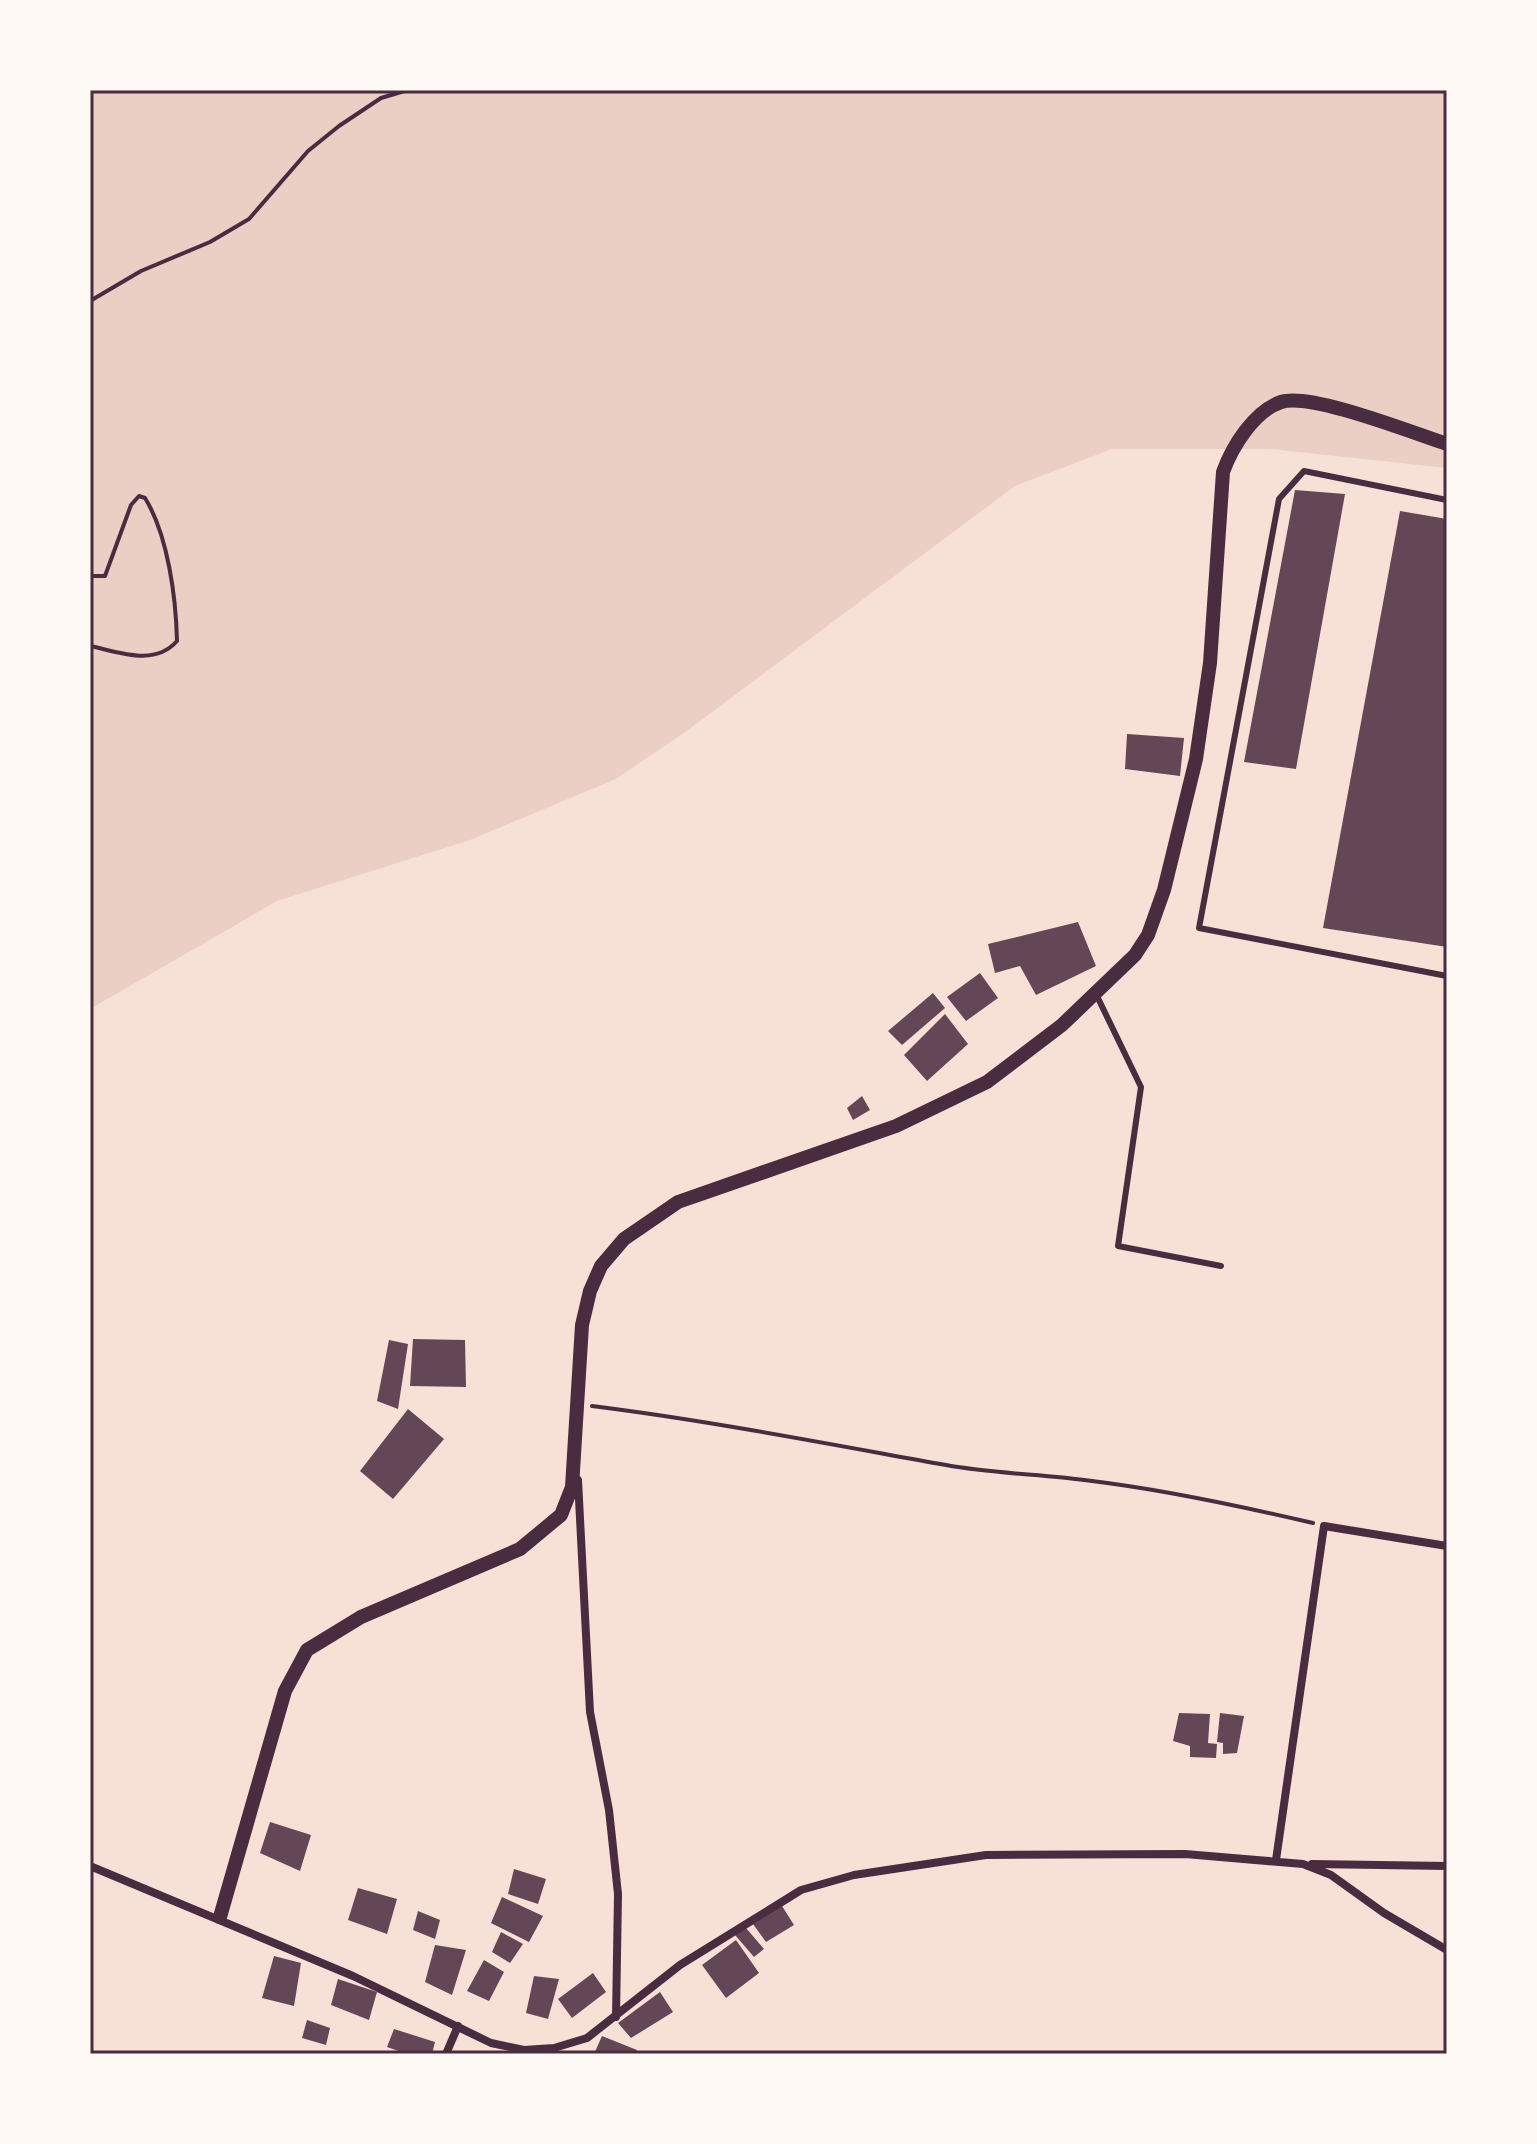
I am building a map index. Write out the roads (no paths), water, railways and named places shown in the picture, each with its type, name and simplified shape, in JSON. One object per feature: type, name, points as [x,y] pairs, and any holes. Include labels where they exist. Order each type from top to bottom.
[{"type":"street","points":[[220,1917],[285,1691],[298,1661],[336,1631],[492,1563],[538,1536],[561,1515],[568,1502],[576,1446],[582,1325],[590,1291],[601,1266],[616,1248],[653,1216],[705,1191],[896,1126],[952,1101],[1019,1061],[1096,994],[1135,955],[1148,935],[1181,830],[1210,663],[1223,472],[1229,455],[1250,426],[1278,403],[1309,401],[1447,444]]},
{"type":"street","points":[[576,1446],[590,1712],[609,1810],[618,1894],[616,2017]]},
{"type":"street","points":[[1276,1860],[1324,1526],[1447,1546]]},
{"type":"street","points":[[90,1866],[220,1917],[501,2047],[554,2048],[587,2038],[680,1965],[777,1904],[818,1883],[906,1865],[986,1855],[1185,1854],[1303,1864],[1447,1866]]},
{"type":"street","points":[[1303,1864],[1331,1875],[1384,1913],[1447,1950]]},
{"type":"street","points":[[446,2054],[458,2026]]},
{"type":"lane","points":[[1447,500],[1304,471],[1279,499],[1199,928],[1447,976]]},
{"type":"lane","points":[[1096,994],[1141,1087],[1118,1246],[1221,1266]]}]
